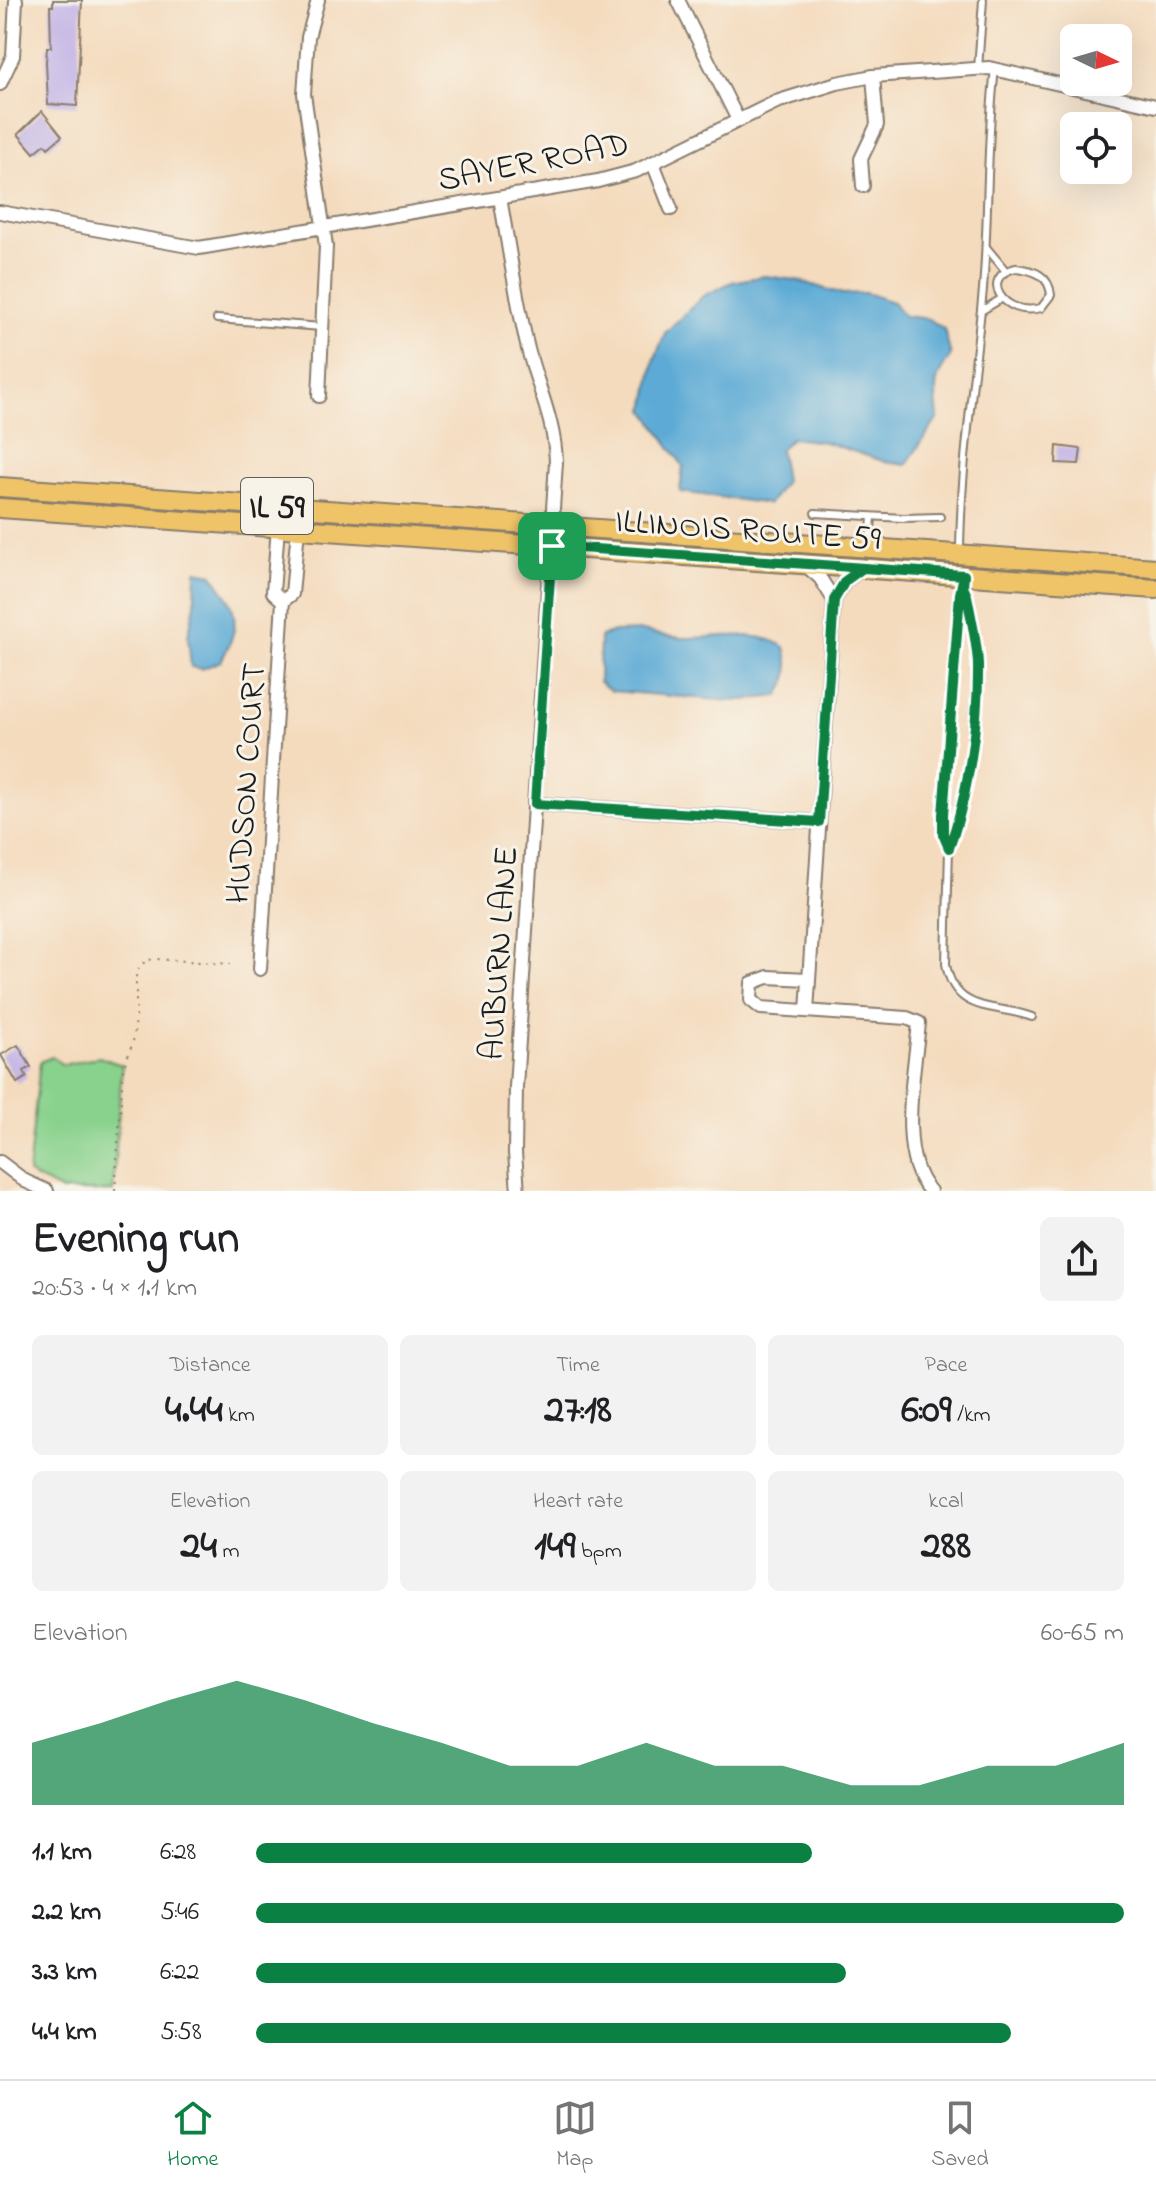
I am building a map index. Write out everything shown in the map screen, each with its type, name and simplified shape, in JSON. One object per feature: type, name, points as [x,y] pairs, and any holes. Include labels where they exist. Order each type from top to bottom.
[{"type":"main road","name":"ILLINOIS ROUTE 59","points":[[0,487],[1156,568]]},
{"type":"main road","name":"ILLINOIS ROUTE 59","points":[[0,508],[863,568],[964,581],[1156,589]]},
{"type":"street","points":[[0,83],[13,56],[16,0]]},
{"type":"street","points":[[318,0],[307,46],[304,94],[326,246],[319,396]]},
{"type":"street","points":[[678,0],[738,120]]},
{"type":"street","name":"SAYER ROAD","points":[[0,212],[199,248],[598,181],[636,171],[738,120],[806,91],[873,76],[995,69],[1156,106]]},
{"type":"street","points":[[863,186],[861,159],[877,125],[873,76]]},
{"type":"street","points":[[653,163],[671,209]]},
{"type":"street","name":"AUBURN LANE","points":[[500,198],[521,318],[554,434],[556,462],[516,1087],[518,1191]]},
{"type":"street","name":"HUDSON COURT","points":[[278,527],[273,592],[283,601]]},
{"type":"street","name":"HUDSON COURT","points":[[260,969],[283,601],[292,594],[298,529]]},
{"type":"street","points":[[804,564],[820,578],[834,600]]},
{"type":"street","points":[[807,1011],[834,600],[845,581],[863,568]]},
{"type":"street","points":[[535,804],[819,822]]},
{"type":"street","points":[[808,979],[768,977],[752,983],[751,1000],[761,1008],[907,1018],[919,1023],[910,1126],[919,1180],[930,1191]]},
{"type":"street","points":[[0,1162],[25,1181],[47,1191]]},
{"type":"lane","points":[[978,69],[983,0]]},
{"type":"lane","points":[[960,554],[960,503],[986,247],[991,96],[995,69]]},
{"type":"lane","points":[[986,247],[1005,270]]},
{"type":"lane","points":[[1016,268],[1046,278],[1051,295],[1048,302],[1033,310],[1013,307],[1001,299],[997,281],[1005,270],[1016,268]]},
{"type":"lane","points":[[981,311],[1001,299]]},
{"type":"lane","points":[[217,319],[322,327]]},
{"type":"lane","points":[[815,513],[940,517]]},
{"type":"lane","points":[[870,548],[872,517]]},
{"type":"lane","points":[[964,581],[978,660],[969,768],[949,848],[946,964],[949,980],[965,1000],[1032,1017]]},
{"type":"lane","points":[[949,848],[943,834],[943,815],[960,594],[964,581]]},
{"type":"path","points":[[115,1191],[123,1069],[133,1042],[136,975],[140,966],[147,960],[156,959],[231,964]]},
{"type":"green space","points":[[52,1057],[63,1065],[99,1057],[122,1065],[113,1191],[62,1191],[28,1174],[40,1062]]},
{"type":"water","points":[[764,276],[796,280],[843,294],[866,293],[893,302],[904,316],[929,319],[944,329],[951,356],[936,385],[938,418],[906,465],[886,462],[825,442],[791,438],[780,449],[785,481],[769,504],[680,492],[683,466],[645,410],[654,361],[665,333],[703,296],[732,282]]},
{"type":"water","points":[[196,571],[213,574],[229,599],[234,617],[233,634],[221,661],[202,669],[191,667],[188,636],[195,604]]},
{"type":"water","points":[[643,631],[681,638],[750,636],[774,641],[785,647],[787,679],[778,696],[732,701],[611,691],[599,682],[600,637],[614,632]]},
{"type":"building","points":[[53,0],[82,0],[77,106],[48,104],[46,62],[47,47],[51,47],[50,6],[53,6]]},
{"type":"building","points":[[42,111],[62,136],[48,148],[45,144],[34,153],[18,134]]},
{"type":"building","points":[[1057,446],[1081,449],[1079,464],[1056,463]]},
{"type":"building","points":[[18,1045],[31,1067],[24,1071],[27,1077],[17,1083],[1,1055]]},
{"type":"route","points":[[552,546],[535,804],[819,822],[834,600],[845,581],[863,568],[964,575],[943,815],[943,834],[949,848],[969,768],[978,660],[963,587],[964,575],[552,546]]}]
